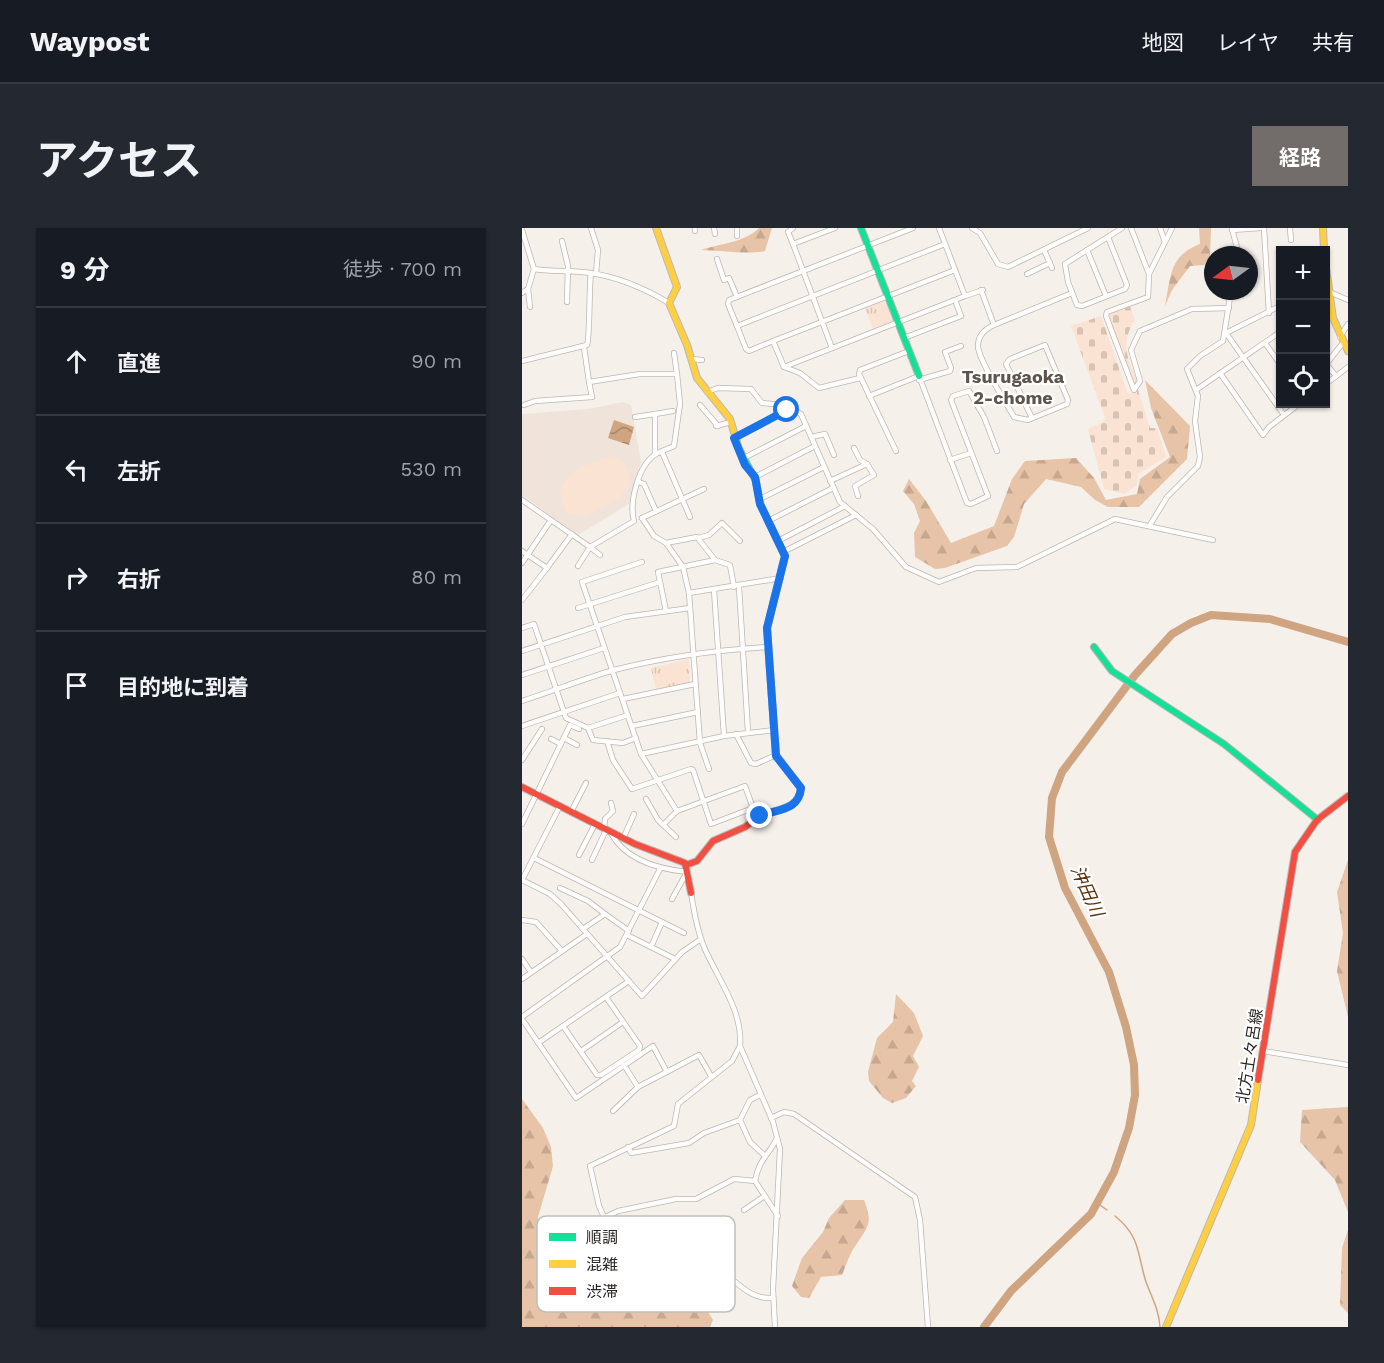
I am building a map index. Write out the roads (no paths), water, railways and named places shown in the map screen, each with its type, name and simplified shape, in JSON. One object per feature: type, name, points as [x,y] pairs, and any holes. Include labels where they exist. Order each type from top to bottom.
[{"type":"street","points":[[522,362],[584,347],[590,339],[588,306],[598,250],[591,228]]},
{"type":"street","points":[[656,228],[677,287],[669,303]]},
{"type":"street","points":[[737,228],[737,236]]},
{"type":"street","points":[[793,228],[788,232],[832,348]]},
{"type":"street","points":[[793,244],[835,228]]},
{"type":"street","points":[[861,228],[967,503],[986,499],[988,496],[951,400],[969,391]]},
{"type":"street","points":[[913,228],[729,300],[728,304],[746,349],[749,351],[955,270]]},
{"type":"street","points":[[939,228],[965,296]]},
{"type":"street","points":[[972,228],[980,233],[998,264],[1008,267],[1088,228]]},
{"type":"street","points":[[1108,237],[1126,285],[1125,289],[1082,306],[1077,305],[1064,268],[1065,264],[1122,228]]},
{"type":"street","points":[[1131,228],[1149,274],[1148,297],[1107,312],[1106,316],[1134,390],[1140,381],[1131,350],[1140,331],[1191,309],[1229,308]]},
{"type":"street","points":[[1160,228],[1165,242]]},
{"type":"street","points":[[1149,274],[1172,228]]},
{"type":"street","points":[[1237,246],[1232,229],[1262,228],[1269,313]]},
{"type":"street","points":[[1290,228],[1291,240]]},
{"type":"street","points":[[1323,228],[1324,246]]},
{"type":"street","points":[[522,230],[534,269],[528,289],[530,307]]},
{"type":"street","points":[[562,241],[567,271],[567,302]]},
{"type":"street","points":[[736,326],[945,244]]},
{"type":"street","points":[[1027,274],[1051,266],[1044,250]]},
{"type":"street","points":[[1087,250],[1106,296]]},
{"type":"street","points":[[717,259],[724,280],[729,278],[737,297]]},
{"type":"street","points":[[534,269],[593,273],[642,287],[669,303],[697,378],[706,392],[724,409],[730,422],[742,459],[755,477],[758,500],[785,556],[767,628],[768,647],[776,756],[800,783],[800,797],[787,809],[760,816],[745,827],[713,841],[697,861],[686,869],[672,899]]},
{"type":"street","points":[[522,293],[528,289]]},
{"type":"street","points":[[784,367],[982,290],[994,325]]},
{"type":"street","points":[[1032,418],[1006,364],[1010,359],[1044,342],[1068,400],[1067,404],[1032,418],[1014,417],[979,353],[979,338],[983,332],[994,325],[1072,292]]},
{"type":"street","points":[[1330,292],[1348,300]]},
{"type":"street","points":[[904,338],[961,316],[955,300]]},
{"type":"street","points":[[1150,525],[1167,497],[1198,466],[1200,457],[1195,421],[1196,390],[1187,369],[1200,356],[1223,341],[1230,300]]},
{"type":"street","points":[[1330,300],[1342,340],[1348,351]]},
{"type":"street","points":[[1226,333],[1276,309]]},
{"type":"street","points":[[1336,376],[1326,364],[1342,340],[1348,324]]},
{"type":"street","points":[[1226,333],[1284,415]]},
{"type":"street","points":[[1196,390],[1276,335]]},
{"type":"street","points":[[773,341],[784,367],[800,373],[819,388],[860,378]]},
{"type":"street","points":[[1265,343],[1276,357]]},
{"type":"street","points":[[869,396],[919,378],[950,371],[945,352],[961,346]]},
{"type":"street","points":[[524,405],[592,397],[584,347]]},
{"type":"street","points":[[896,451],[860,378],[860,370],[909,351]]},
{"type":"street","points":[[634,521],[631,506],[644,468],[655,454],[674,446],[680,405],[674,353]]},
{"type":"street","points":[[691,359],[702,360]]},
{"type":"street","points":[[1330,381],[1348,367]]},
{"type":"street","points":[[589,382],[640,374],[677,374]]},
{"type":"street","points":[[1220,374],[1263,435],[1294,408]]},
{"type":"street","points":[[1016,384],[1038,375]]},
{"type":"street","points":[[965,383],[984,417],[996,451]]},
{"type":"street","points":[[706,392],[718,388],[751,389],[762,404],[789,408],[801,414],[830,482],[845,506],[873,529],[906,567],[939,582],[976,568],[1017,567],[1111,519],[1150,525],[1213,540]]},
{"type":"street","points":[[700,405],[717,426],[730,422]]},
{"type":"street","points":[[734,438],[789,408]]},
{"type":"street","points":[[635,417],[673,411]]},
{"type":"street","points":[[655,414],[655,454]]},
{"type":"street","points":[[742,459],[806,426]]},
{"type":"street","points":[[811,437],[825,434],[834,455]]},
{"type":"street","points":[[755,477],[815,446]]},
{"type":"street","points":[[854,448],[860,460],[867,464],[874,475],[881,480]]},
{"type":"street","points":[[662,452],[690,517]]},
{"type":"street","points":[[950,460],[971,453]]},
{"type":"street","points":[[830,482],[867,464]]},
{"type":"street","points":[[758,500],[824,467]]},
{"type":"street","points":[[858,496],[855,486],[874,475]]},
{"type":"street","points":[[639,482],[644,484],[656,511]]},
{"type":"street","points":[[768,521],[833,488]]},
{"type":"street","points":[[578,566],[590,547],[634,521],[704,489]]},
{"type":"street","points":[[522,509],[524,501],[600,555]]},
{"type":"street","points":[[778,541],[845,506]]},
{"type":"street","points":[[783,552],[856,515]]},
{"type":"street","points":[[642,518],[654,536],[666,543],[683,567],[689,593],[700,741],[709,769]]},
{"type":"street","points":[[522,563],[551,520]]},
{"type":"street","points":[[666,543],[709,535],[723,523],[740,541]]},
{"type":"street","points":[[522,600],[572,534]]},
{"type":"street","points":[[699,538],[715,560]]},
{"type":"street","points":[[522,551],[547,568]]},
{"type":"street","points":[[666,611],[658,572],[715,560],[730,565],[737,587],[748,732]]},
{"type":"street","points":[[642,562],[582,582],[641,754],[677,810]]},
{"type":"street","points":[[689,593],[737,587],[781,578]]},
{"type":"street","points":[[578,608],[660,582]]},
{"type":"street","points":[[714,590],[724,736]]},
{"type":"street","points":[[522,651],[625,617],[690,608]]},
{"type":"street","points":[[522,628],[534,624],[566,718],[588,728],[628,715]]},
{"type":"street","points":[[522,701],[613,671],[693,653],[768,647]]},
{"type":"street","points":[[1094,647],[1114,672],[1224,744],[1318,820]]},
{"type":"street","points":[[522,675],[604,648]]},
{"type":"street","points":[[623,699],[695,684]]},
{"type":"street","points":[[522,726],[620,693]]},
{"type":"street","points":[[632,726],[698,711]]},
{"type":"street","points":[[522,824],[570,726],[579,729]]},
{"type":"street","points":[[588,728],[593,740],[623,742],[636,738]]},
{"type":"street","points":[[522,760],[542,729]]},
{"type":"street","points":[[641,754],[724,736],[775,730]]},
{"type":"street","points":[[736,734],[752,763],[756,764],[776,756]]},
{"type":"street","points":[[564,738],[577,745]]},
{"type":"street","points":[[551,740],[561,744]]},
{"type":"street","points":[[607,741],[613,760],[632,789],[691,769],[703,801],[711,824],[753,808],[745,786],[703,801],[677,810],[663,825]]},
{"type":"street","points":[[571,812],[586,783]]},
{"type":"street","points":[[522,787],[686,869]]},
{"type":"street","name":"北方土々呂線","points":[[1166,1327],[1251,1125],[1295,852],[1302,838],[1331,806],[1348,796]]},
{"type":"street","points":[[646,799],[663,825],[676,837]]},
{"type":"street","points":[[611,803],[613,812],[605,819],[607,831],[627,851],[660,869],[686,869]]},
{"type":"street","points":[[560,806],[522,880],[550,894],[642,996],[675,959],[701,939]]},
{"type":"street","points":[[623,839],[634,814]]},
{"type":"street","points":[[579,855],[595,824]]},
{"type":"street","points":[[592,860],[607,831]]},
{"type":"street","points":[[534,858],[684,933]]},
{"type":"street","points":[[660,869],[620,947],[522,1018],[576,1098],[653,1046],[667,1072]]},
{"type":"street","points":[[686,869],[701,939],[717,977],[727,988],[741,1036],[741,1046],[777,1138],[781,1166],[772,1298],[775,1327]]},
{"type":"street","points":[[560,888],[588,901],[628,933],[675,959]]},
{"type":"street","points":[[522,979],[562,951],[605,914]]},
{"type":"street","points":[[522,920],[536,922],[562,951]]},
{"type":"street","points":[[651,947],[662,922]]},
{"type":"street","points":[[522,959],[531,972]]},
{"type":"street","points":[[538,1043],[629,981]]},
{"type":"street","points":[[563,1026],[597,1075],[601,1075],[639,1050],[640,1046],[606,997]]},
{"type":"street","points":[[581,1051],[623,1022]]},
{"type":"street","points":[[603,1216],[590,1166],[674,1126],[678,1104],[732,1061],[741,1046]]},
{"type":"street","points":[[1263,1051],[1348,1065]]},
{"type":"street","points":[[613,1111],[638,1087],[699,1055],[711,1076]]},
{"type":"street","points":[[624,1065],[638,1087]]},
{"type":"street","points":[[628,1147],[631,1153],[689,1143],[704,1133],[740,1120],[750,1100],[760,1095]]},
{"type":"street","points":[[771,1118],[784,1112],[794,1114],[915,1197],[920,1220],[928,1327]]},
{"type":"street","points":[[740,1120],[750,1142],[764,1155]]},
{"type":"street","points":[[777,1138],[772,1149],[764,1155],[755,1181],[763,1197],[778,1216]]},
{"type":"street","points":[[609,1216],[618,1211],[676,1199],[696,1199],[716,1191],[734,1179],[755,1181]]},
{"type":"street","points":[[744,1210],[763,1197]]},
{"type":"street","points":[[735,1282],[743,1291],[763,1299],[772,1298]]},
{"type":"water","points":[[614,420],[634,427],[629,445],[608,438]]},
{"type":"waterway","name":"沖田川","points":[[984,1327],[1011,1291],[1091,1214],[1114,1172],[1129,1128],[1135,1095],[1134,1065],[1126,1027],[1109,972],[1065,888],[1049,837],[1052,798],[1062,772],[1135,675],[1172,634],[1191,623],[1211,615],[1270,619],[1348,642]]},
{"type":"waterway","points":[[1097,1203],[1107,1210]]},
{"type":"waterway","points":[[1115,1216],[1130,1231],[1137,1246],[1160,1327]]},
{"type":"district","name":"Tsurugaoka 2-chome","points":[[1013,387]]}]
